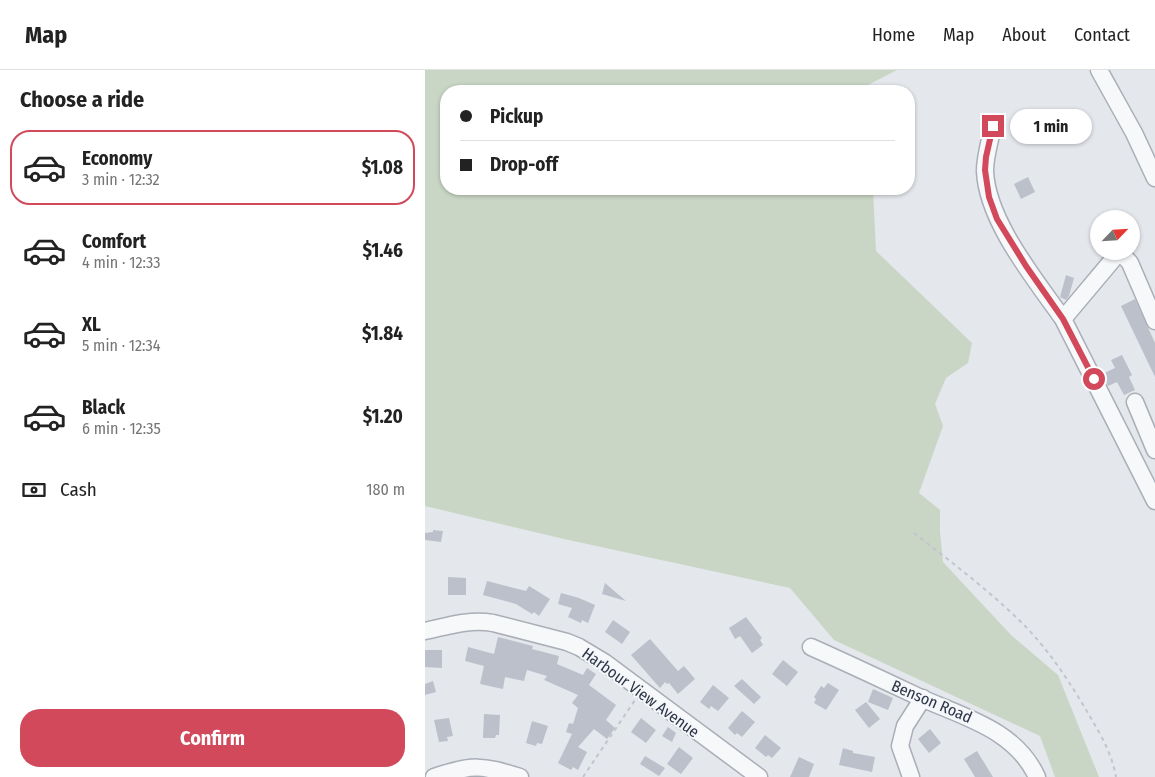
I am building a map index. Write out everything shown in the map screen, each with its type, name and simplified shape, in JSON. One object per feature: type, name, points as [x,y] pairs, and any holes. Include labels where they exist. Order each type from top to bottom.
[{"type":"street","points":[[1099,70],[1134,133],[1155,178]]},
{"type":"street","points":[[993,126],[985,170],[989,197],[997,219],[1026,266],[1063,319],[1155,501]]},
{"type":"street","points":[[1063,319],[1115,257],[1120,255],[1125,257],[1130,263],[1155,321]]},
{"type":"street","points":[[1135,402],[1155,450]]},
{"type":"street","name":"Harbour View Avenue","points":[[425,631],[465,622],[480,621],[567,642],[594,655],[759,777]]},
{"type":"street","name":"Benson Road","points":[[811,647],[923,698],[977,720],[1000,734],[1019,751],[1037,777]]},
{"type":"street","points":[[911,777],[900,746],[905,726],[923,698]]},
{"type":"street","points":[[433,777],[459,769],[478,766],[520,777]]},
{"type":"path","points":[[915,533],[1019,620],[1035,638],[1075,690],[1110,754],[1116,777]]},
{"type":"path","points":[[583,777],[641,690]]},
{"type":"green space","points":[[425,70],[897,70],[868,85],[440,85],[440,195],[873,195],[876,251],[972,343],[968,363],[946,378],[935,404],[943,426],[919,493],[940,510],[943,562],[1011,635],[1058,675],[1099,777],[1055,777],[1040,736],[834,640],[790,588],[564,539],[425,506]]},
{"type":"building","points":[[1028,177],[1035,192],[1021,199],[1014,184]]},
{"type":"building","points":[[1066,275],[1074,278],[1066,300],[1060,297]]},
{"type":"building","points":[[1135,299],[1155,343],[1155,377],[1121,306]]},
{"type":"building","points":[[1122,355],[1132,375],[1129,377],[1135,390],[1124,395],[1117,382],[1108,386],[1102,374],[1115,368],[1111,360]]},
{"type":"building","points":[[433,530],[443,531],[441,542],[425,540],[425,533],[433,532]]},
{"type":"building","points":[[448,577],[466,578],[466,595],[448,595]]},
{"type":"building","points":[[487,581],[526,591],[529,586],[550,599],[539,616],[534,612],[532,614],[516,604],[483,595]]},
{"type":"building","points":[[605,583],[626,601],[602,594]]},
{"type":"building","points":[[561,593],[595,605],[588,623],[582,620],[581,623],[568,617],[572,608],[558,604]]},
{"type":"building","points":[[746,617],[762,638],[760,640],[763,645],[752,653],[740,636],[735,639],[729,628]]},
{"type":"building","points":[[613,620],[630,632],[622,644],[605,632]]},
{"type":"building","points":[[498,637],[533,646],[532,649],[559,656],[557,664],[583,675],[587,668],[596,674],[589,685],[616,705],[606,720],[615,728],[607,739],[594,729],[578,747],[587,752],[578,770],[573,767],[571,770],[558,763],[572,734],[566,732],[569,723],[573,724],[578,708],[572,703],[578,695],[544,680],[547,676],[527,670],[524,681],[505,677],[503,689],[480,684],[484,666],[465,661],[468,647],[494,654]]},
{"type":"building","points":[[650,639],[678,671],[684,666],[695,679],[678,694],[669,683],[665,682],[660,688],[631,655]]},
{"type":"building","points":[[425,650],[442,650],[442,668],[425,667]]},
{"type":"building","points":[[783,660],[798,672],[787,686],[772,674]]},
{"type":"building","points":[[742,679],[761,697],[754,704],[734,686]]},
{"type":"building","points":[[433,681],[436,692],[425,695],[425,684]]},
{"type":"building","points":[[828,683],[839,690],[826,710],[814,703],[816,699],[814,697],[821,686],[824,688]]},
{"type":"building","points":[[713,685],[729,698],[718,711],[711,706],[709,709],[700,702]]},
{"type":"building","points":[[873,689],[893,698],[888,710],[868,702]]},
{"type":"building","points":[[866,702],[880,719],[869,728],[855,710]]},
{"type":"building","points":[[742,711],[755,722],[742,737],[737,733],[735,735],[728,728]]},
{"type":"building","points":[[484,714],[500,715],[499,735],[496,735],[495,738],[483,738]]},
{"type":"building","points":[[449,718],[453,736],[447,737],[448,741],[439,742],[434,720]]},
{"type":"building","points":[[641,718],[656,730],[646,743],[631,732]]},
{"type":"building","points":[[532,721],[548,726],[542,744],[537,743],[536,746],[526,743]]},
{"type":"building","points":[[668,727],[676,733],[672,742],[662,736]]},
{"type":"building","points":[[930,729],[941,743],[929,753],[918,739]]},
{"type":"building","points":[[765,735],[781,748],[772,758],[768,755],[766,757],[755,748]]},
{"type":"building","points":[[679,747],[693,758],[681,774],[667,764]]},
{"type":"building","points":[[843,748],[853,751],[853,753],[875,757],[872,772],[839,765]]},
{"type":"building","points":[[977,751],[993,777],[975,777],[964,759]]},
{"type":"building","points":[[645,756],[665,768],[659,776],[640,764]]},
{"type":"building","points":[[799,757],[814,764],[809,777],[790,777]]},
{"type":"route","points":[[993,126],[985,170],[989,197],[997,219],[1026,266],[1063,319],[1094,379]]}]
